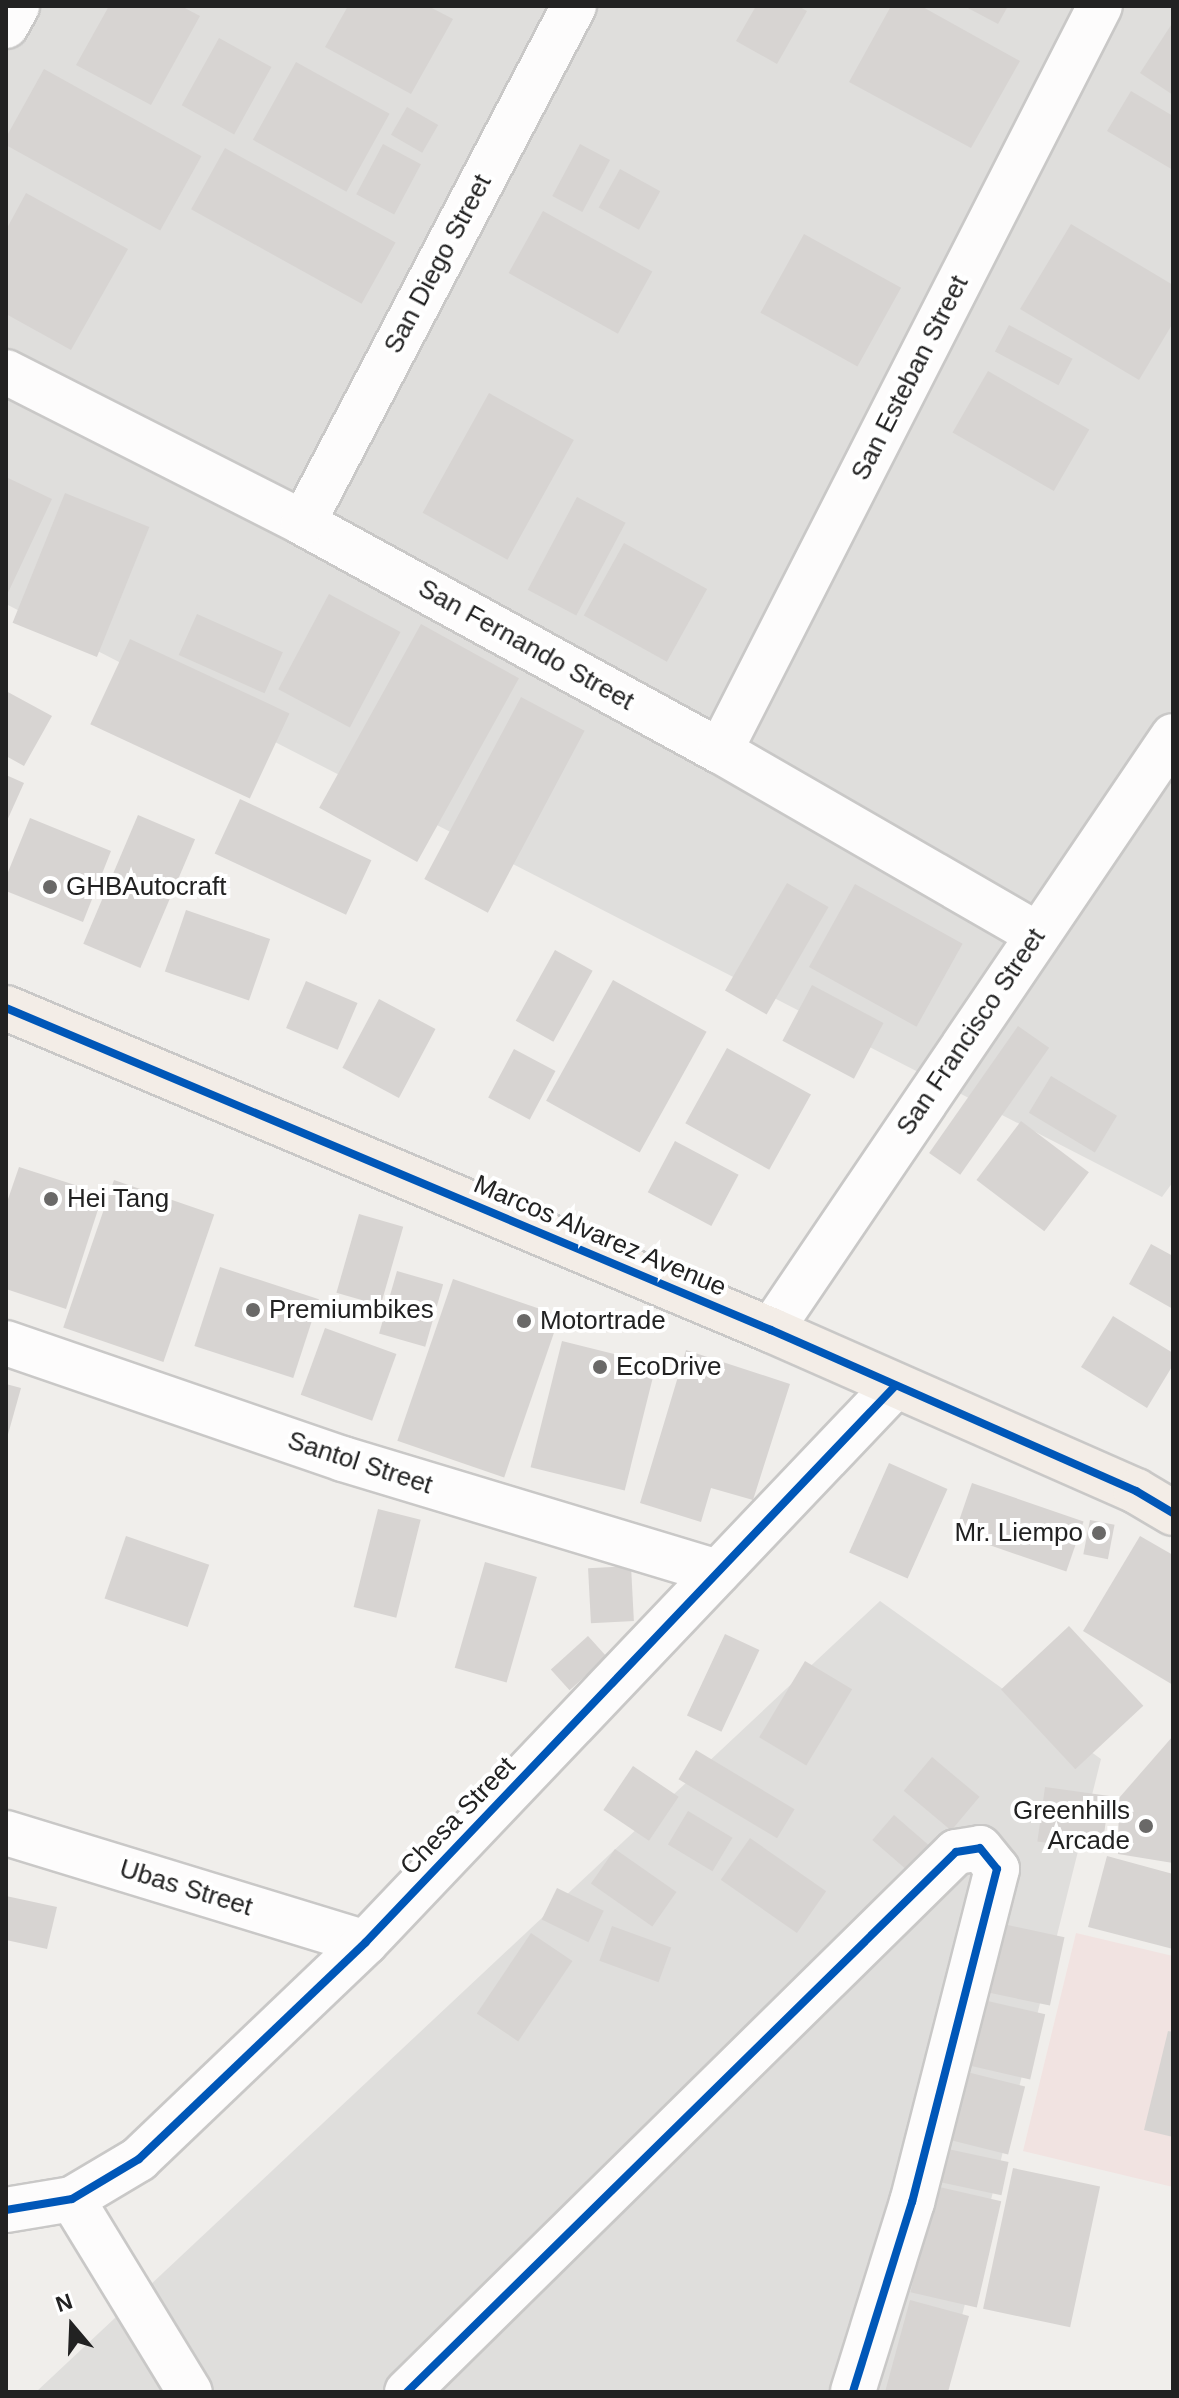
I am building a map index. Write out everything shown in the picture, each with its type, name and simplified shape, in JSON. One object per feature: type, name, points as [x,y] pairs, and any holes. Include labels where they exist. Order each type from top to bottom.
[{"type":"main road","name":"Marcos Alvarez Avenue","points":[[6,1008],[771,1330],[1136,1491],[1173,1513]]},
{"type":"street","points":[[6,26],[17,6]]},
{"type":"street","name":"San Diego Street","points":[[303,523],[574,6]]},
{"type":"street","name":"San Esteban Street","points":[[720,751],[1100,6]]},
{"type":"street","name":"San Fernando Street","points":[[6,372],[303,523],[720,751],[1037,934]]},
{"type":"street","name":"San Francisco Street","points":[[771,1330],[1173,736]]},
{"type":"street","name":"Santol Street","points":[[6,1343],[343,1459],[717,1572]]},
{"type":"street","name":"Chesa Street","points":[[6,2210],[72,2199],[139,2159],[365,1943],[895,1386]]},
{"type":"street","name":"Ubas Street","points":[[6,1833],[365,1943]]},
{"type":"street","points":[[407,2392],[956,1852],[980,1848],[997,1869],[912,2202],[853,2392]]},
{"type":"street","points":[[72,2199],[190,2392]]},
{"type":"shaded area","points":[[6,6],[1173,6],[1173,1182],[1162,1197],[6,604]]},
{"type":"shaded area","points":[[880,1601],[1101,1759],[943,2392],[36,2392]]},
{"type":"shaded area","points":[[1076,1933],[1173,1956],[1173,2187],[1023,2151]]},
{"type":"building","points":[[109,6],[181,6],[200,16],[151,105],[76,65]]},
{"type":"building","points":[[348,6],[428,6],[453,19],[411,94],[325,47]]},
{"type":"building","points":[[756,6],[798,6],[807,11],[777,64],[736,41]]},
{"type":"building","points":[[891,6],[921,6],[1020,61],[971,148],[849,82]]},
{"type":"building","points":[[964,6],[1008,6],[998,24]]},
{"type":"building","points":[[1173,22],[1173,95],[1140,73]]},
{"type":"building","points":[[219,38],[271,67],[234,134],[182,105]]},
{"type":"building","points":[[296,62],[390,114],[346,192],[253,140]]},
{"type":"building","points":[[44,69],[201,156],[160,231],[6,145],[6,138]]},
{"type":"building","points":[[1131,91],[1173,116],[1173,170],[1107,131]]},
{"type":"building","points":[[407,107],[438,125],[422,153],[391,135]]},
{"type":"building","points":[[383,144],[421,164],[394,215],[356,194]]},
{"type":"building","points":[[580,144],[610,160],[582,212],[552,196]]},
{"type":"building","points":[[225,148],[396,243],[362,304],[191,209]]},
{"type":"building","points":[[620,169],[660,191],[639,230],[599,207]]},
{"type":"building","points":[[26,193],[128,249],[71,350],[6,314],[6,230]]},
{"type":"building","points":[[543,211],[652,272],[618,334],[509,273]]},
{"type":"building","points":[[1071,224],[1173,285],[1173,323],[1139,380],[1020,309]]},
{"type":"building","points":[[804,234],[901,288],[857,367],[760,313]]},
{"type":"building","points":[[1009,325],[1073,359],[1058,385],[995,351]]},
{"type":"building","points":[[988,371],[1089,429],[1054,491],[952,432]]},
{"type":"building","points":[[489,393],[574,440],[507,560],[423,513]]},
{"type":"building","points":[[6,477],[52,499],[6,597]]},
{"type":"building","points":[[65,493],[149,527],[97,657],[13,623]]},
{"type":"building","points":[[577,497],[626,523],[576,616],[528,590]]},
{"type":"building","points":[[624,543],[707,589],[667,662],[584,616]]},
{"type":"building","points":[[329,594],[401,632],[350,727],[278,689]]},
{"type":"building","points":[[197,614],[283,652],[265,693],[179,655]]},
{"type":"building","points":[[421,624],[519,678],[417,862],[319,808]]},
{"type":"building","points":[[130,639],[290,713],[250,799],[90,724]]},
{"type":"building","points":[[6,691],[52,716],[24,766],[6,756]]},
{"type":"building","points":[[521,697],[585,731],[488,913],[424,879]]},
{"type":"building","points":[[6,775],[24,783],[6,823]]},
{"type":"building","points":[[240,799],[371,860],[346,915],[215,853]]},
{"type":"building","points":[[138,815],[195,839],[140,968],[83,944]]},
{"type":"building","points":[[30,818],[111,851],[83,922],[6,891],[6,877]]},
{"type":"building","points":[[787,883],[829,907],[767,1014],[725,990]]},
{"type":"building","points":[[855,884],[963,944],[917,1027],[809,967]]},
{"type":"building","points":[[186,910],[270,939],[249,1000],[165,971]]},
{"type":"building","points":[[555,950],[593,971],[553,1042],[516,1021]]},
{"type":"building","points":[[613,980],[707,1032],[640,1153],[546,1101]]},
{"type":"building","points":[[306,981],[358,1003],[338,1050],[286,1028]]},
{"type":"building","points":[[812,985],[884,1023],[854,1079],[782,1041]]},
{"type":"building","points":[[379,999],[436,1029],[399,1098],[342,1068]]},
{"type":"building","points":[[1018,1026],[1049,1048],[960,1175],[929,1153]]},
{"type":"building","points":[[727,1048],[811,1095],[769,1170],[685,1123]]},
{"type":"building","points":[[514,1049],[555,1071],[530,1120],[488,1098]]},
{"type":"building","points":[[1051,1076],[1117,1116],[1095,1153],[1029,1113]]},
{"type":"building","points":[[1021,1121],[1089,1172],[1044,1231],[976,1180]]},
{"type":"building","points":[[675,1141],[739,1175],[711,1226],[648,1192]]},
{"type":"building","points":[[19,1167],[103,1194],[66,1309],[6,1289],[6,1205]]},
{"type":"building","points":[[114,1180],[214,1215],[163,1362],[63,1328]]},
{"type":"building","points":[[359,1214],[403,1227],[381,1306],[336,1293]]},
{"type":"building","points":[[1151,1244],[1173,1256],[1173,1309],[1129,1284]]},
{"type":"building","points":[[220,1267],[319,1299],[293,1378],[194,1346]]},
{"type":"building","points":[[397,1271],[443,1284],[425,1347],[379,1333]]},
{"type":"building","points":[[453,1279],[560,1316],[504,1477],[397,1441]]},
{"type":"building","points":[[1113,1316],[1173,1353],[1173,1365],[1147,1408],[1081,1367]]},
{"type":"building","points":[[325,1328],[396,1354],[372,1421],[301,1395]]},
{"type":"building","points":[[562,1341],[656,1364],[625,1491],[531,1467]]},
{"type":"building","points":[[686,1350],[790,1384],[753,1500],[711,1488],[701,1522],[640,1503]]},
{"type":"building","points":[[6,1384],[21,1388],[7,1438],[6,1438]]},
{"type":"building","points":[[889,1463],[947,1489],[908,1579],[849,1553]]},
{"type":"building","points":[[972,1483],[1084,1521],[1066,1572],[955,1533]]},
{"type":"building","points":[[378,1509],[421,1520],[396,1618],[354,1607]]},
{"type":"building","points":[[1090,1520],[1115,1525],[1108,1559],[1083,1554]]},
{"type":"building","points":[[126,1536],[209,1565],[188,1627],[105,1598]]},
{"type":"building","points":[[1140,1536],[1173,1555],[1173,1685],[1083,1631]]},
{"type":"building","points":[[485,1562],[537,1577],[507,1683],[455,1668]]},
{"type":"building","points":[[631,1566],[634,1621],[591,1623],[588,1568]]},
{"type":"building","points":[[1069,1626],[1143,1706],[1075,1769],[1001,1689]]},
{"type":"building","points":[[725,1634],[759,1650],[721,1732],[687,1716]]},
{"type":"building","points":[[588,1636],[607,1657],[570,1690],[551,1669]]},
{"type":"building","points":[[805,1661],[852,1689],[806,1766],[759,1737]]},
{"type":"building","name":"Greenhills Arcade","points":[[1173,1736],[1173,1863],[1118,1854],[1119,1798]]},
{"type":"building","points":[[696,1750],[795,1809],[777,1838],[678,1779]]},
{"type":"building","points":[[932,1757],[979,1797],[951,1831],[904,1791]]},
{"type":"building","points":[[633,1766],[679,1797],[649,1841],[603,1810]]},
{"type":"building","points":[[1045,1787],[1109,1796],[1102,1851],[1037,1841]]},
{"type":"building","points":[[688,1811],[733,1838],[712,1871],[668,1844]]},
{"type":"building","points":[[894,1815],[944,1858],[922,1883],[872,1840]]},
{"type":"building","points":[[750,1838],[826,1891],[797,1933],[721,1880]]},
{"type":"building","points":[[615,1849],[676,1892],[652,1926],[591,1883]]},
{"type":"building","points":[[1107,1856],[1173,1874],[1173,1949],[1088,1927]]},
{"type":"building","points":[[557,1888],[604,1911],[588,1942],[542,1919]]},
{"type":"building","points":[[6,1896],[57,1907],[47,1949],[6,1940]]},
{"type":"building","points":[[998,1923],[1065,1937],[1050,2006],[983,1991]]},
{"type":"building","points":[[612,1926],[671,1948],[659,1982],[599,1961]]},
{"type":"building","points":[[531,1933],[572,1961],[518,2041],[477,2013]]},
{"type":"building","points":[[979,1999],[1045,2014],[1030,2080],[964,2064]]},
{"type":"building","points":[[1168,2031],[1173,2032],[1173,2137],[1144,2130]]},
{"type":"building","points":[[963,2071],[1025,2086],[1008,2154],[946,2139]]},
{"type":"building","points":[[943,2148],[1009,2162],[1001,2195],[936,2181]]},
{"type":"building","points":[[1013,2168],[1100,2187],[1070,2327],[983,2309]]},
{"type":"building","points":[[935,2186],[1001,2201],[977,2308],[910,2292]]},
{"type":"building","points":[[910,2300],[969,2316],[948,2392],[885,2392]]},
{"type":"cycle path","points":[[6,1008],[771,1330],[1136,1491],[1173,1513]]},
{"type":"cycle path","points":[[6,2210],[72,2199],[139,2159],[365,1943],[895,1386]]},
{"type":"cycle path","points":[[407,2392],[956,1852],[980,1848],[997,1869],[912,2202],[853,2392]]},
{"type":"place","name":"GHBAutocraft","points":[[50,887]]},
{"type":"place","name":"Hei Tang","points":[[51,1199]]},
{"type":"place","name":"Premiumbikes","points":[[253,1310]]},
{"type":"place","name":"Motortrade","points":[[524,1321]]},
{"type":"place","name":"EcoDrive","points":[[600,1367]]},
{"type":"place","name":"Mr. Liempo","points":[[1099,1533]]},
{"type":"place","name":"Greenhills Arcade","points":[[1146,1826]]}]
